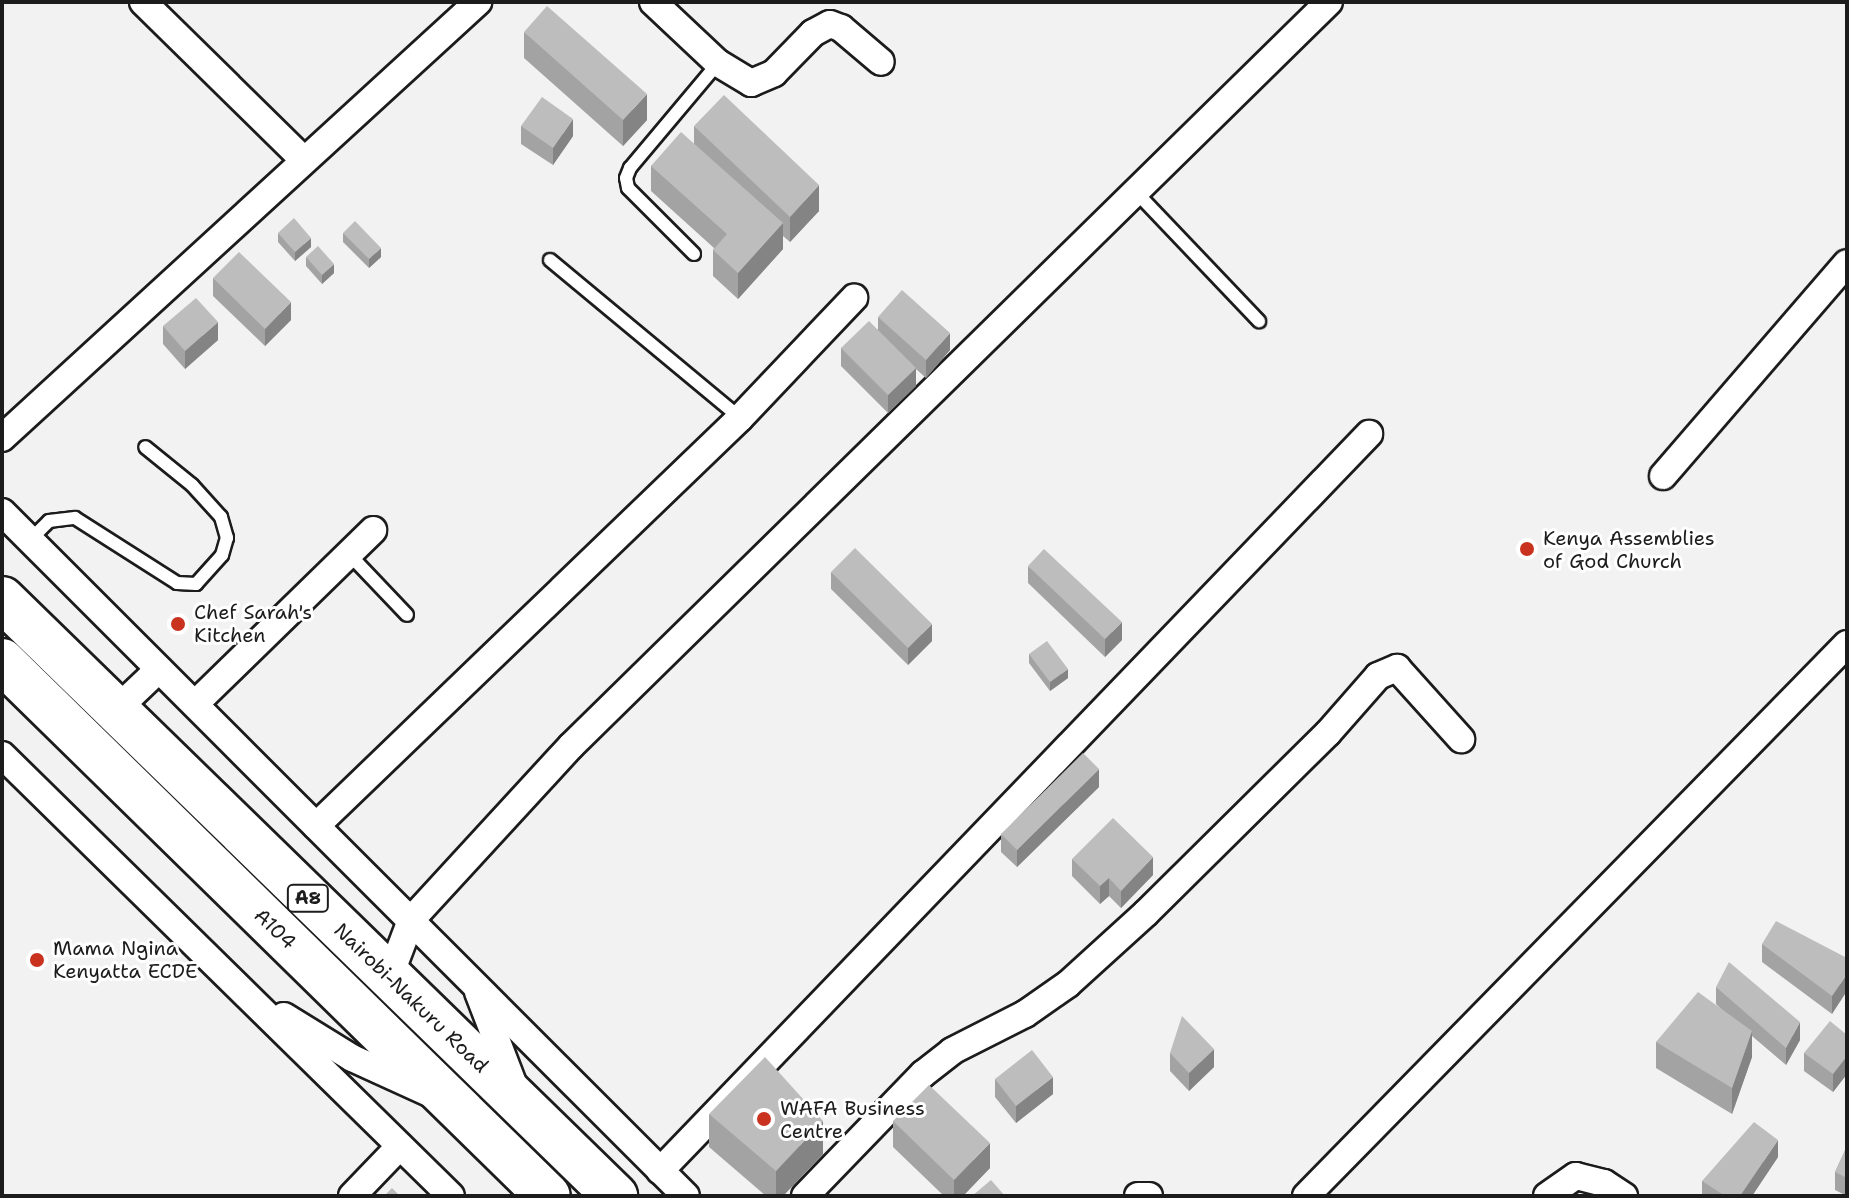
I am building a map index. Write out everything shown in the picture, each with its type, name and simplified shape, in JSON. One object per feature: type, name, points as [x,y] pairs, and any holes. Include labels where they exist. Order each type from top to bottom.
[{"type":"highway","name":"Nairobi-Nakuru Road","points":[[2,599],[615,1196]]},
{"type":"highway","name":"A104","points":[[2,661],[548,1196]]},
{"type":"street","points":[[143,2],[303,159]]},
{"type":"street","points":[[2,438],[303,159],[478,2]]},
{"type":"street","points":[[653,2],[718,63],[751,83],[762,81],[813,33],[830,24],[841,28],[881,62]]},
{"type":"street","points":[[389,978],[411,920],[571,746],[1329,2]]},
{"type":"street","points":[[1663,476],[1847,263]]},
{"type":"street","points":[[316,826],[740,418],[854,298]]},
{"type":"street","points":[[660,1171],[1369,434]]},
{"type":"street","points":[[2,512],[686,1196]]},
{"type":"street","points":[[195,704],[373,530]]},
{"type":"street","points":[[1306,1196],[1847,644]]},
{"type":"street","points":[[805,1196],[923,1074],[952,1051],[1025,1014],[1068,984],[1146,913],[1317,743],[1378,676],[1397,668],[1461,739]]},
{"type":"street","points":[[116,710],[159,669]]},
{"type":"street","points":[[2,755],[451,1196]]},
{"type":"street","points":[[473,982],[522,1106]]},
{"type":"street","points":[[234,983],[352,1058],[456,1106]]},
{"type":"street","points":[[352,1196],[400,1146]]},
{"type":"street","points":[[1547,1196],[1576,1176],[1604,1183],[1624,1196]]},
{"type":"street","points":[[1138,1196],[1149,1196]]},
{"type":"lane","points":[[694,254],[628,188],[626,178],[630,168],[718,63]]},
{"type":"lane","points":[[1135,191],[1259,321]]},
{"type":"lane","points":[[550,260],[740,418]]},
{"type":"lane","points":[[30,540],[49,521],[75,518],[177,583],[196,584],[222,555],[227,538],[221,517],[192,485],[145,447]]},
{"type":"lane","points":[[349,554],[407,615]]},
{"type":"building","points":[[547,6],[647,94],[623,120],[524,32]]},
{"type":"building","points":[[724,95],[819,185],[790,217],[694,126]]},
{"type":"building","points":[[542,97],[573,119],[553,148],[521,126]]},
{"type":"building","points":[[681,132],[783,223],[738,273],[713,250],[727,234],[651,166]]},
{"type":"building","points":[[294,218],[311,238],[295,252],[278,233]]},
{"type":"building","points":[[355,221],[381,248],[369,259],[343,233]]},
{"type":"building","points":[[318,246],[334,264],[322,275],[306,257]]},
{"type":"building","points":[[239,252],[291,302],[265,329],[213,278]]},
{"type":"building","points":[[902,290],[950,333],[926,360],[878,317]]},
{"type":"building","points":[[196,298],[218,322],[185,351],[163,326]]},
{"type":"building","points":[[869,321],[916,368],[888,395],[841,348]]},
{"type":"building","points":[[855,548],[932,624],[908,648],[831,572]]},
{"type":"building","points":[[1044,549],[1122,622],[1105,639],[1028,566]]},
{"type":"building","points":[[1047,641],[1068,669],[1050,682],[1029,654]]},
{"type":"building","points":[[1083,753],[1099,769],[1017,850],[1001,834]]},
{"type":"building","points":[[1113,818],[1153,857],[1121,891],[1109,878],[1100,886],[1072,859]]},
{"type":"building","points":[[1776,921],[1847,958],[1847,974],[1832,996],[1762,944]]},
{"type":"building","points":[[1729,962],[1800,1022],[1786,1048],[1716,987]]},
{"type":"building","points":[[1698,992],[1752,1031],[1732,1088],[1656,1042]]},
{"type":"building","points":[[1182,1016],[1214,1049],[1189,1073],[1170,1053]]},
{"type":"building","points":[[1830,1021],[1847,1035],[1847,1056],[1833,1074],[1804,1053]]},
{"type":"building","points":[[1032,1050],[1053,1077],[1016,1106],[995,1079]]},
{"type":"building","points":[[765,1057],[823,1121],[776,1171],[709,1114]]},
{"type":"building","points":[[929,1085],[990,1143],[954,1180],[893,1121]]},
{"type":"building","points":[[1754,1122],[1778,1140],[1740,1196],[1725,1196],[1702,1181]]},
{"type":"building","points":[[1847,1146],[1847,1178],[1835,1172]]},
{"type":"building","points":[[991,1180],[1005,1196],[972,1196]]},
{"type":"building","points":[[392,1188],[400,1196],[384,1196]]},
{"type":"place","name":"Kenya Assemblies of God Church","points":[[1527,549]]},
{"type":"place","name":"Chef Sarah's Kitchen","points":[[178,624]]},
{"type":"place","name":"Mama Ngina Kenyatta ECDE","points":[[37,960]]},
{"type":"place","name":"WAFA Business Centre","points":[[764,1119]]}]
